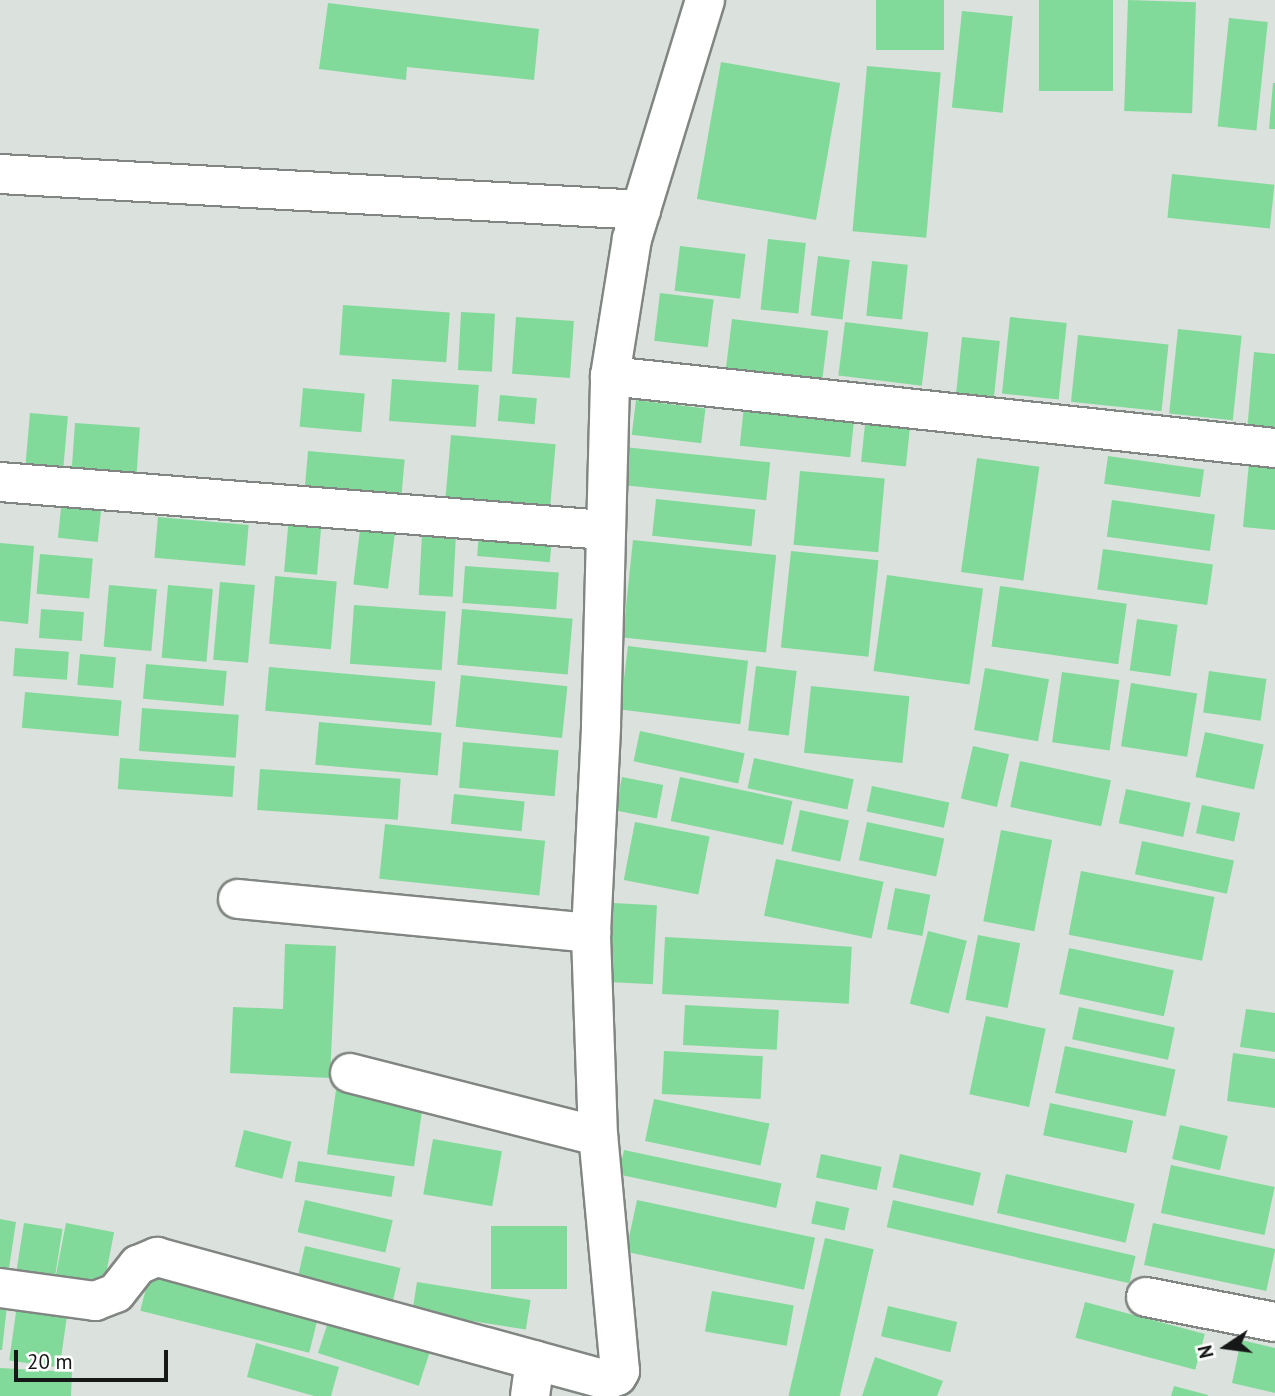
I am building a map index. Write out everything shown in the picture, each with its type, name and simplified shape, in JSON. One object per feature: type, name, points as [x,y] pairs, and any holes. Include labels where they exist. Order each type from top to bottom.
[{"type":"street","points":[[0,1288],[95,1301],[116,1293],[138,1265],[157,1257],[532,1378],[607,1380],[617,1376],[620,1371],[598,1136],[591,933],[601,725],[610,376],[632,239],[705,0]]},
{"type":"street","points":[[0,174],[641,209]]},
{"type":"street","points":[[610,376],[1275,448]]},
{"type":"street","points":[[0,482],[605,530]]},
{"type":"street","points":[[239,899],[591,933]]},
{"type":"street","points":[[350,1073],[598,1136]]},
{"type":"street","points":[[1146,1297],[1275,1322]]},
{"type":"building","points":[[876,0],[944,0],[944,50],[876,50]]},
{"type":"building","points":[[1039,0],[1113,0],[1113,91],[1039,91]]},
{"type":"building","points":[[1128,0],[1196,2],[1192,113],[1124,111]]},
{"type":"building","points":[[328,3],[539,29],[534,80],[407,67],[406,80],[319,69]]},
{"type":"building","points":[[962,11],[1013,16],[1003,113],[952,107]]},
{"type":"building","points":[[1229,18],[1268,22],[1256,130],[1218,126]]},
{"type":"building","points":[[721,62],[840,83],[816,220],[697,199]]},
{"type":"building","points":[[867,66],[941,72],[926,238],[853,231]]},
{"type":"building","points":[[1273,83],[1275,129],[1269,129]]},
{"type":"building","points":[[1172,174],[1274,185],[1270,229],[1167,218]]},
{"type":"building","points":[[768,239],[806,243],[798,314],[761,310]]},
{"type":"building","points":[[680,246],[746,254],[740,299],[675,291]]},
{"type":"building","points":[[818,256],[850,260],[842,319],[811,316]]},
{"type":"building","points":[[872,261],[908,265],[902,319],[866,316]]},
{"type":"building","points":[[660,293],[714,300],[708,347],[654,341]]},
{"type":"building","points":[[343,305],[450,312],[446,362],[340,355]]},
{"type":"building","points":[[461,312],[495,314],[492,372],[458,370]]},
{"type":"building","points":[[516,317],[574,321],[570,378],[512,374]]},
{"type":"building","points":[[1010,317],[1067,323],[1059,400],[1002,394]]},
{"type":"building","points":[[732,319],[828,331],[822,385],[725,374]]},
{"type":"building","points":[[845,322],[928,332],[922,386],[838,376]]},
{"type":"building","points":[[1178,329],[1242,336],[1233,420],[1169,414]]},
{"type":"building","points":[[1078,335],[1169,345],[1161,411],[1071,402]]},
{"type":"building","points":[[962,337],[1000,341],[994,401],[956,397]]},
{"type":"building","points":[[1254,352],[1275,354],[1275,434],[1247,431]]},
{"type":"building","points":[[392,379],[479,385],[476,427],[389,421]]},
{"type":"building","points":[[303,388],[365,393],[361,432],[300,427]]},
{"type":"building","points":[[500,395],[537,398],[535,424],[498,421]]},
{"type":"building","points":[[745,396],[855,408],[850,457],[740,446]]},
{"type":"building","points":[[636,400],[705,409],[701,443],[632,435]]},
{"type":"building","points":[[30,413],[68,416],[63,469],[25,466]]},
{"type":"building","points":[[866,415],[911,420],[906,466],[861,462]]},
{"type":"building","points":[[75,423],[140,428],[136,481],[71,477]]},
{"type":"building","points":[[451,435],[556,444],[550,512],[445,503]]},
{"type":"building","points":[[624,447],[770,462],[766,500],[620,485]]},
{"type":"building","points":[[308,451],[405,459],[401,500],[304,492]]},
{"type":"building","points":[[1108,456],[1204,469],[1200,497],[1104,484]]},
{"type":"building","points":[[977,458],[1039,467],[1023,581],[961,572]]},
{"type":"building","points":[[1249,462],[1275,464],[1275,530],[1243,527]]},
{"type":"building","points":[[800,471],[885,478],[878,552],[794,545]]},
{"type":"building","points":[[62,499],[102,503],[98,542],[58,538]]},
{"type":"building","points":[[656,499],[755,509],[752,546],[652,536]]},
{"type":"building","points":[[1112,500],[1215,514],[1210,551],[1107,537]]},
{"type":"building","points":[[289,516],[322,519],[317,575],[284,572]]},
{"type":"building","points":[[158,517],[249,525],[245,566],[154,558]]},
{"type":"building","points":[[361,522],[396,526],[388,589],[353,585]]},
{"type":"building","points":[[422,533],[456,535],[453,597],[419,595]]},
{"type":"building","points":[[479,534],[552,540],[550,562],[477,556]]},
{"type":"building","points":[[633,540],[776,555],[766,653],[623,637]]},
{"type":"building","points":[[0,543],[34,546],[28,624],[0,621]]},
{"type":"building","points":[[1103,549],[1213,564],[1207,605],[1097,590]]},
{"type":"building","points":[[791,551],[879,560],[868,657],[781,647]]},
{"type":"building","points":[[40,554],[93,559],[89,598],[37,594]]},
{"type":"building","points":[[465,566],[559,573],[556,609],[462,603]]},
{"type":"building","points":[[887,575],[983,588],[970,685],[874,671]]},
{"type":"building","points":[[275,576],[337,581],[331,649],[269,644]]},
{"type":"building","points":[[220,582],[255,585],[248,663],[213,660]]},
{"type":"building","points":[[109,585],[157,589],[151,651],[104,647]]},
{"type":"building","points":[[168,585],[213,589],[206,662],[162,658]]},
{"type":"building","points":[[1000,586],[1127,604],[1118,664],[992,646]]},
{"type":"building","points":[[354,605],[446,611],[442,670],[350,664]]},
{"type":"building","points":[[41,609],[84,612],[82,641],[39,638]]},
{"type":"building","points":[[462,609],[573,619],[568,674],[457,665]]},
{"type":"building","points":[[1137,619],[1178,625],[1170,676],[1130,670]]},
{"type":"building","points":[[628,646],[748,661],[740,724],[620,710]]},
{"type":"building","points":[[15,648],[69,652],[67,680],[13,676]]},
{"type":"building","points":[[80,654],[116,657],[113,688],[77,685]]},
{"type":"building","points":[[146,664],[227,671],[224,706],[143,699]]},
{"type":"building","points":[[756,666],[797,671],[789,736],[748,731]]},
{"type":"building","points":[[269,667],[435,682],[432,725],[265,711]]},
{"type":"building","points":[[985,668],[1049,679],[1038,741],[974,730]]},
{"type":"building","points":[[1209,671],[1266,679],[1261,721],[1203,713]]},
{"type":"building","points":[[1062,672],[1119,680],[1110,750],[1052,742]]},
{"type":"building","points":[[461,675],[567,686],[562,738],[456,727]]},
{"type":"building","points":[[1131,683],[1197,693],[1187,757],[1121,746]]},
{"type":"building","points":[[811,686],[909,696],[902,763],[804,753]]},
{"type":"building","points":[[25,692],[122,700],[118,736],[22,728]]},
{"type":"building","points":[[142,708],[239,715],[236,758],[139,751]]},
{"type":"building","points":[[319,722],[442,733],[438,776],[315,765]]},
{"type":"building","points":[[640,731],[745,753],[738,784],[634,761]]},
{"type":"building","points":[[1205,732],[1264,744],[1254,789],[1195,777]]},
{"type":"building","points":[[463,742],[559,750],[555,796],[459,788]]},
{"type":"building","points":[[973,746],[1009,754],[997,807],[961,799]]},
{"type":"building","points":[[120,758],[235,766],[233,797],[118,789]]},
{"type":"building","points":[[754,758],[854,779],[847,810],[748,788]]},
{"type":"building","points":[[1020,761],[1111,780],[1101,826],[1010,807]]},
{"type":"building","points":[[260,769],[401,779],[398,820],[257,810]]},
{"type":"building","points":[[622,777],[663,785],[657,818],[616,810]]},
{"type":"building","points":[[680,777],[792,801],[783,845],[671,821]]},
{"type":"building","points":[[872,786],[949,802],[944,828],[867,811]]},
{"type":"building","points":[[1126,789],[1191,803],[1183,837],[1119,823]]},
{"type":"building","points":[[454,794],[525,801],[521,831],[451,824]]},
{"type":"building","points":[[1202,805],[1240,813],[1234,841],[1196,833]]},
{"type":"building","points":[[800,810],[849,820],[840,861],[791,851]]},
{"type":"building","points":[[635,822],[710,837],[698,894],[624,880]]},
{"type":"building","points":[[867,822],[944,838],[936,877],[859,860]]},
{"type":"building","points":[[385,824],[545,841],[539,896],[379,879]]},
{"type":"building","points":[[1001,830],[1052,840],[1034,931],[983,921]]},
{"type":"building","points":[[1142,841],[1234,861],[1227,894],[1135,874]]},
{"type":"building","points":[[776,859],[884,882],[872,939],[764,916]]},
{"type":"building","points":[[1081,871],[1215,897],[1202,961],[1069,935]]},
{"type":"building","points":[[895,888],[930,895],[922,936],[887,929]]},
{"type":"building","points":[[612,903],[657,905],[653,984],[608,982]]},
{"type":"building","points":[[928,931],[967,941],[949,1013],[910,1004]]},
{"type":"building","points":[[978,935],[1020,943],[1008,1008],[965,1000]]},
{"type":"building","points":[[665,937],[852,947],[849,1004],[662,994]]},
{"type":"building","points":[[285,944],[336,946],[330,1078],[230,1073],[233,1007],[283,1009]]},
{"type":"building","points":[[1069,948],[1174,970],[1164,1016],[1059,994]]},
{"type":"building","points":[[685,1005],[779,1010],[777,1050],[683,1045]]},
{"type":"building","points":[[1079,1007],[1175,1027],[1168,1060],[1072,1039]]},
{"type":"building","points":[[1246,1009],[1275,1013],[1275,1052],[1240,1047]]},
{"type":"building","points":[[986,1016],[1046,1029],[1029,1107],[969,1094]]},
{"type":"building","points":[[1065,1046],[1176,1069],[1166,1116],[1055,1093]]},
{"type":"building","points":[[664,1051],[763,1056],[761,1099],[662,1094]]},
{"type":"building","points":[[1233,1053],[1275,1059],[1275,1108],[1227,1101]]},
{"type":"building","points":[[336,1090],[423,1102],[414,1167],[327,1154]]},
{"type":"building","points":[[654,1099],[769,1124],[760,1166],[645,1141]]},
{"type":"building","points":[[1050,1103],[1133,1121],[1126,1153],[1043,1135]]},
{"type":"building","points":[[1180,1125],[1228,1136],[1220,1170],[1172,1159]]},
{"type":"building","points":[[244,1130],[292,1142],[282,1179],[235,1167]]},
{"type":"building","points":[[433,1139],[502,1151],[492,1206],[423,1194]]},
{"type":"building","points":[[624,1150],[781,1183],[776,1208],[619,1174]]},
{"type":"building","points":[[821,1154],[882,1167],[877,1190],[816,1177]]},
{"type":"building","points":[[900,1154],[981,1173],[973,1206],[892,1187]]},
{"type":"building","points":[[298,1161],[395,1176],[392,1197],[295,1182]]},
{"type":"building","points":[[1171,1165],[1275,1187],[1264,1235],[1161,1213]]},
{"type":"building","points":[[1006,1174],[1135,1204],[1126,1243],[997,1213]]},
{"type":"building","points":[[305,1200],[393,1220],[385,1252],[298,1232]]},
{"type":"building","points":[[637,1200],[815,1238],[804,1290],[626,1252]]},
{"type":"building","points":[[893,1200],[1136,1256],[1129,1283],[887,1227]]},
{"type":"building","points":[[816,1201],[849,1208],[844,1231],[811,1223]]},
{"type":"building","points":[[0,1219],[16,1222],[9,1268],[0,1267]]},
{"type":"building","points":[[24,1223],[63,1229],[55,1277],[16,1270]]},
{"type":"building","points":[[66,1223],[114,1232],[103,1289],[55,1280]]},
{"type":"building","points":[[1153,1223],[1275,1249],[1266,1291],[1144,1265]]},
{"type":"building","points":[[491,1226],[567,1226],[567,1289],[491,1289]]},
{"type":"building","points":[[825,1238],[874,1249],[840,1396],[789,1396]]},
{"type":"building","points":[[305,1246],[400,1268],[391,1309],[296,1287]]},
{"type":"building","points":[[151,1268],[320,1310],[309,1353],[140,1311]]},
{"type":"building","points":[[417,1282],[531,1300],[526,1330],[412,1312]]},
{"type":"building","points":[[712,1291],[794,1305],[787,1346],[705,1331]]},
{"type":"building","points":[[1085,1302],[1205,1334],[1195,1370],[1075,1338]]},
{"type":"building","points":[[0,1305],[7,1306],[2,1350],[0,1350]]},
{"type":"building","points":[[17,1305],[68,1312],[60,1368],[9,1360]]},
{"type":"building","points":[[888,1306],[957,1322],[950,1352],[881,1336]]},
{"type":"building","points":[[330,1316],[431,1349],[419,1386],[318,1353]]},
{"type":"building","points":[[1241,1340],[1275,1348],[1275,1393],[1232,1383]]},
{"type":"building","points":[[256,1343],[339,1367],[331,1396],[314,1396],[247,1377]]},
{"type":"building","points":[[875,1357],[943,1381],[937,1396],[862,1396]]},
{"type":"building","points":[[0,1368],[72,1372],[71,1396],[0,1396]]},
{"type":"building","points":[[1174,1386],[1208,1395],[1208,1396],[1171,1396]]}]
